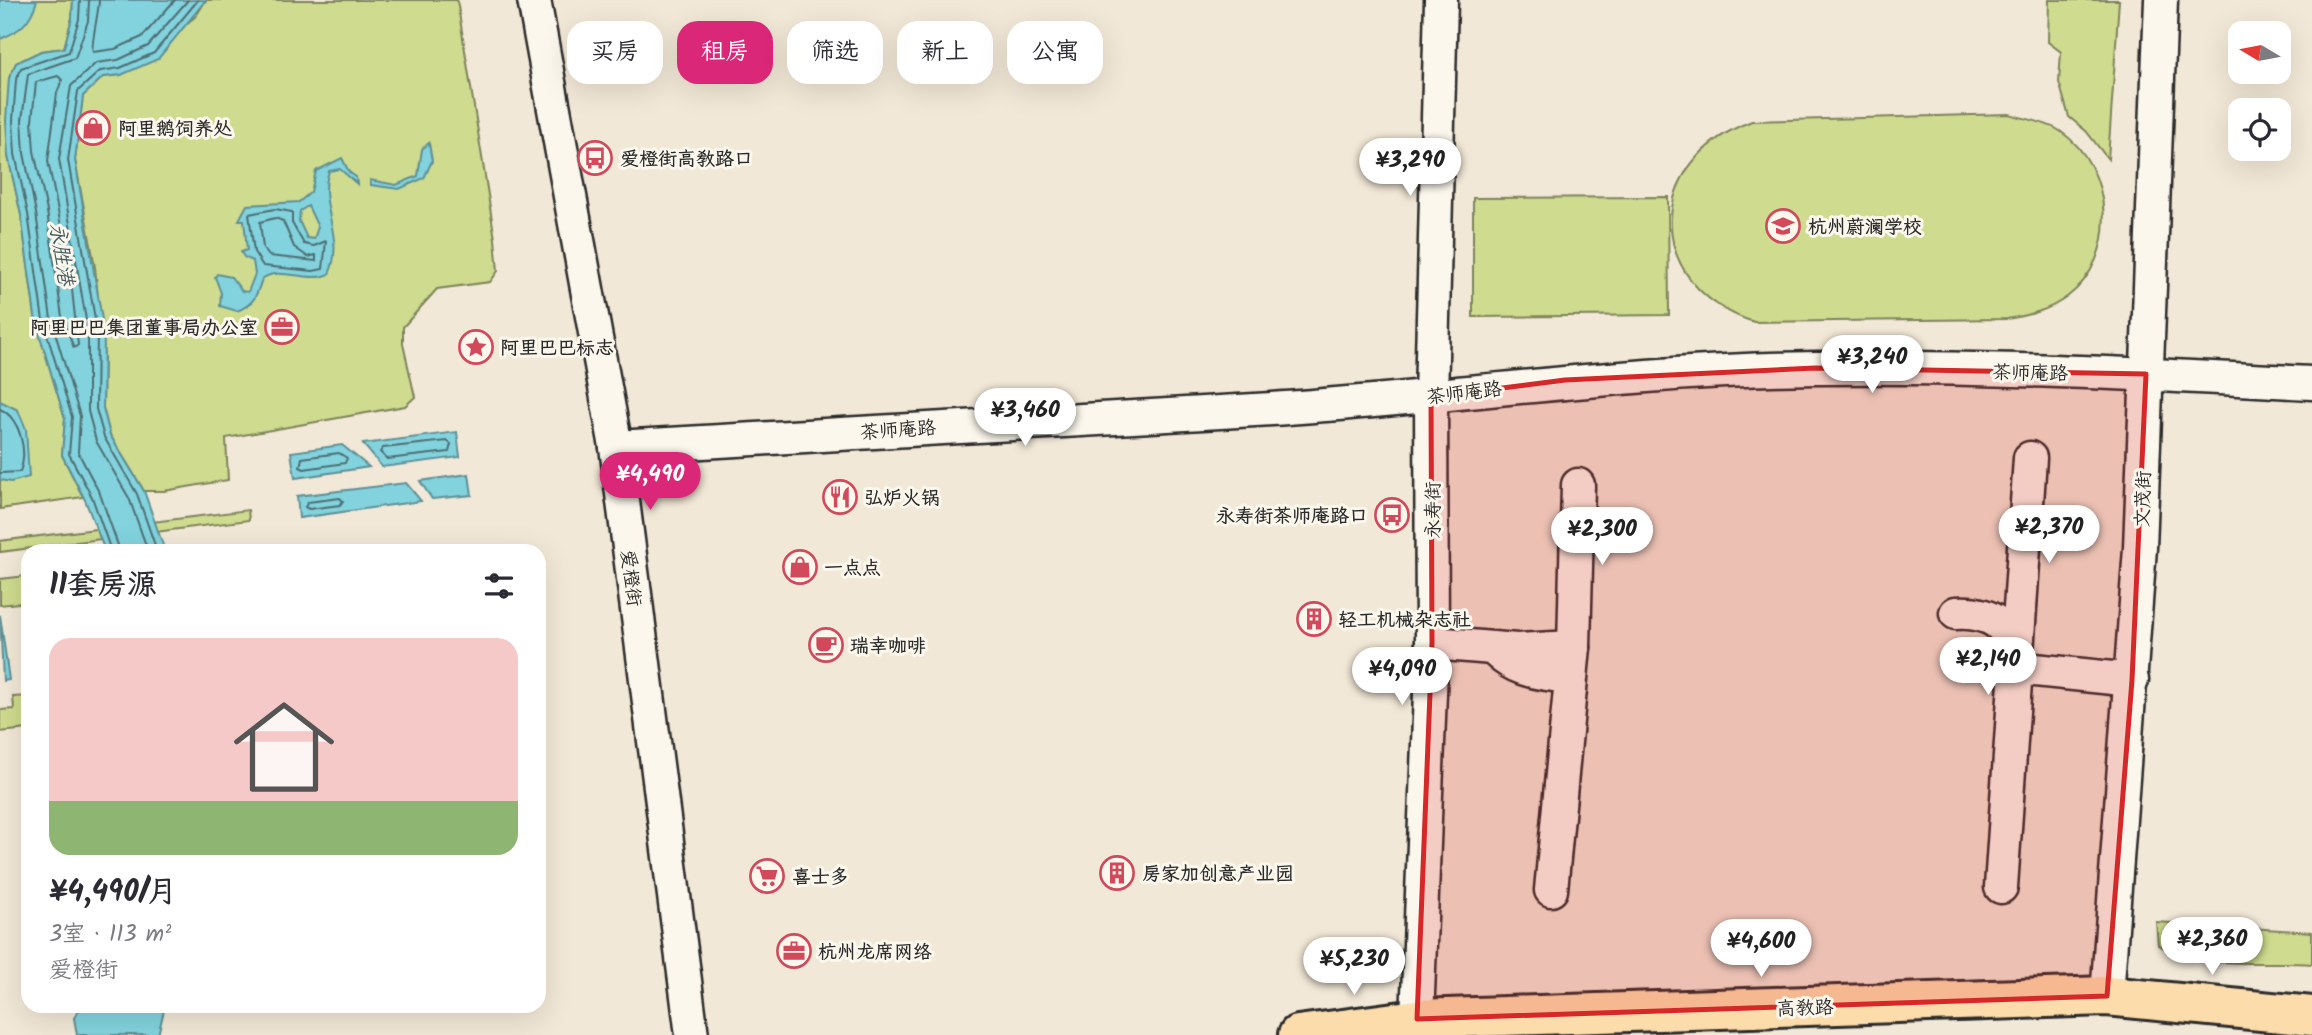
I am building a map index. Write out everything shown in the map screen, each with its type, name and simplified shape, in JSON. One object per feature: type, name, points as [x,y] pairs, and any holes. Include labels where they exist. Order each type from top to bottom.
[{"type":"main road","name":"高教路","points":[[1298,1035],[1417,1019],[2107,996],[2312,1016]]},
{"type":"street","name":"爱橙街","points":[[534,0],[616,447],[692,1035]]},
{"type":"street","name":"永寿街","points":[[1417,1019],[1432,643],[1431,397],[1441,0]]},
{"type":"street","name":"文茂街","points":[[2107,996],[2132,680],[2161,0]]},
{"type":"street","name":"茶师庵路","points":[[616,447],[1431,397],[1564,380],[1815,368],[2146,374],[2312,383]]},
{"type":"street","points":[[2001,887],[2030,458]]},
{"type":"street","points":[[1551,890],[1574,647],[1578,485]]},
{"type":"street","points":[[1956,612],[1974,613],[2005,630],[2014,639],[2016,668]]},
{"type":"street","points":[[1432,643],[1561,650],[1574,647]]},
{"type":"street","points":[[1492,648],[1508,663],[1553,675]]},
{"type":"street","points":[[2016,668],[2132,680]]},
{"type":"highlighted area","points":[[1815,368],[2146,374],[2132,680],[2107,996],[1417,1019],[1432,643],[1431,397],[1565,380]]},
{"type":"green space","points":[[0,0],[73,0],[72,18],[64,48],[41,51],[16,63],[9,78],[8,156],[21,215],[36,323],[65,419],[62,455],[83,497],[0,509]]},
{"type":"green space","points":[[206,0],[457,0],[498,271],[490,282],[437,289],[403,327],[403,344],[415,397],[405,406],[226,438],[228,480],[164,491],[144,491],[110,435],[103,408],[104,357],[95,267],[75,160],[83,96],[103,77],[121,75],[196,16]]},
{"type":"green space","points":[[2049,0],[2119,0],[2108,159],[2086,131],[2069,117],[2059,82],[2061,52],[2048,42]]},
{"type":"green space","points":[[2009,114],[2060,131],[2078,147],[2091,167],[2100,189],[2104,213],[2096,260],[2084,280],[2067,297],[2045,309],[2007,319],[1754,322],[1718,305],[1692,281],[1676,253],[1671,223],[1676,193],[1691,164],[1717,140],[1752,121]]},
{"type":"green space","points":[[1668,197],[1669,315],[1473,317],[1473,198]]},
{"type":"green space","points":[[248,510],[249,520],[62,544],[21,544],[21,549],[0,552],[0,541]]},
{"type":"green space","points":[[21,577],[21,603],[0,605],[0,579]]},
{"type":"green space","points":[[21,696],[21,730],[0,732],[0,710],[14,709],[13,697]]},
{"type":"green space","points":[[2156,922],[2312,932],[2312,964],[2233,963],[2176,953],[2158,945]]},
{"type":"water","points":[[0,0],[37,0],[32,14],[24,24],[0,39]]},
{"type":"water","name":"永胜港","points":[[73,0],[206,0],[158,59],[121,75],[103,77],[83,96],[75,160],[104,331],[103,408],[110,435],[144,491],[163,544],[102,544],[85,500],[62,455],[65,419],[36,323],[21,215],[8,156],[6,120],[9,78],[16,63],[41,51],[64,48],[72,18]]},
{"type":"water","points":[[429,143],[432,161],[424,178],[399,189],[371,185],[370,180],[396,185],[418,176],[422,149]]},
{"type":"water","points":[[342,158],[349,172],[356,177],[357,184],[340,169],[329,171],[326,196],[334,247],[329,274],[321,277],[269,275],[262,279],[256,295],[248,305],[237,311],[220,306],[221,293],[215,277],[217,274],[231,277],[242,291],[248,292],[255,274],[253,261],[244,257],[241,252],[247,250],[244,220],[239,220],[247,205],[299,202],[311,192],[316,171]],"holes":[[[308,206],[318,227],[314,239],[307,238],[299,221],[300,211]]]},
{"type":"water","points":[[0,401],[18,410],[26,429],[29,477],[11,482],[0,480]]},
{"type":"water","points":[[457,432],[460,457],[382,467],[363,444]]},
{"type":"water","points":[[342,445],[369,467],[295,478],[291,452]]},
{"type":"water","points":[[469,474],[472,495],[432,499],[420,481]]},
{"type":"water","points":[[406,483],[421,501],[299,518],[297,496]]},
{"type":"water","points":[[0,615],[9,680],[3,681]]},
{"type":"water","points":[[77,1013],[163,1013],[158,1035],[77,1035],[74,1018]]},
{"type":"place","name":"阿里鹅饲养处","points":[[93,128]]},
{"type":"place","name":"爱橙街高教路口","points":[[595,158]]},
{"type":"place","name":"杭州蔚澜学校","points":[[1783,226]]},
{"type":"place","name":"阿里巴巴集团董事局办公室","points":[[282,327]]},
{"type":"place","name":"阿里巴巴标志","points":[[476,347]]},
{"type":"place","name":"弘炉火锅","points":[[840,497]]},
{"type":"place","name":"永寿街茶师庵路口","points":[[1392,515]]},
{"type":"place","name":"一点点","points":[[800,567]]},
{"type":"place","name":"轻工机械杂志社","points":[[1314,619]]},
{"type":"place","name":"瑞幸咖啡","points":[[826,645]]},
{"type":"place","name":"房家加创意产业园","points":[[1117,873]]},
{"type":"place","name":"喜士多","points":[[767,876]]},
{"type":"place","name":"杭州龙席网络","points":[[794,951]]}]
